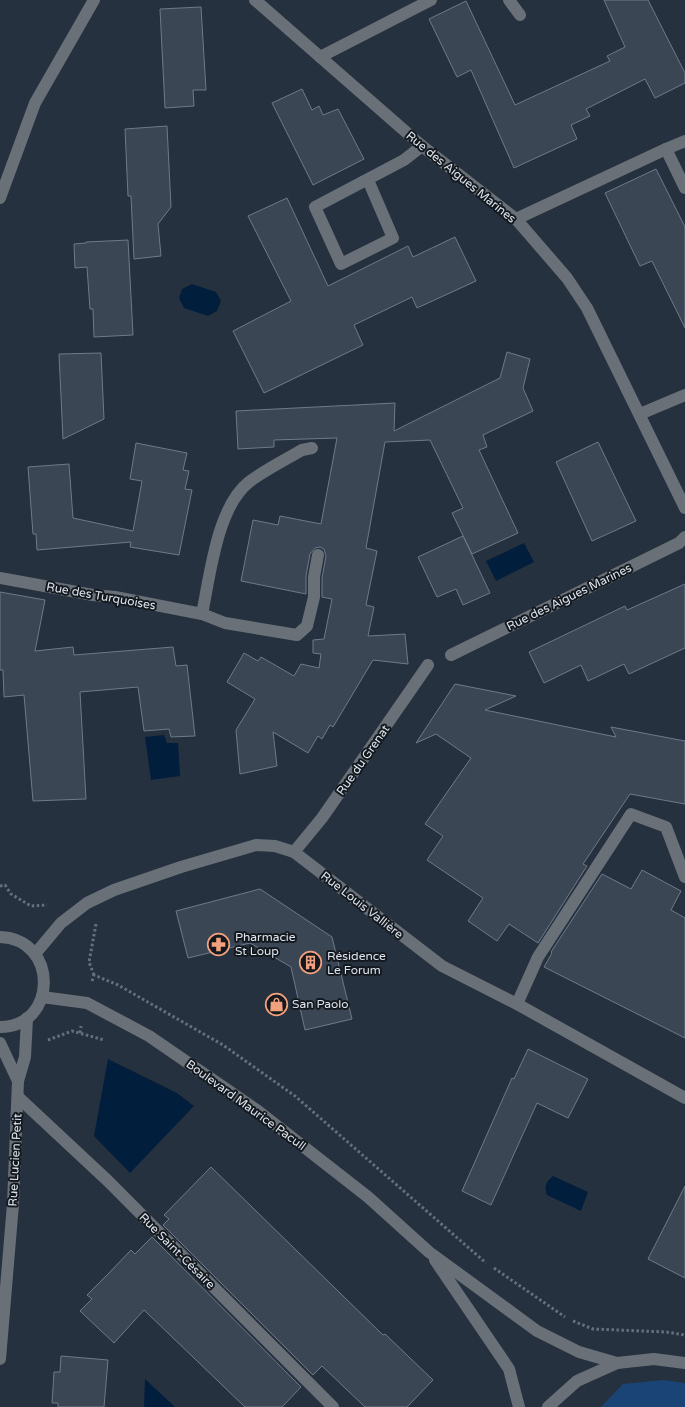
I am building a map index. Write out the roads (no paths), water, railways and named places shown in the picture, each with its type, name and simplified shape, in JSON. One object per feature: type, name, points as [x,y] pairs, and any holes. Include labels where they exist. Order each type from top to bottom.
[{"type":"street","points":[[0,198],[35,103],[94,0]]},
{"type":"street","name":"Rue des Aigues Marines","points":[[254,0],[422,146],[516,219],[567,278],[587,308],[685,508]]},
{"type":"street","points":[[320,57],[431,0]]},
{"type":"street","points":[[509,0],[520,15]]},
{"type":"street","points":[[516,219],[685,141]]},
{"type":"street","points":[[368,180],[393,238],[341,264],[316,207],[404,160],[422,146]]},
{"type":"street","points":[[666,149],[685,188]]},
{"type":"street","points":[[640,414],[685,395]]},
{"type":"street","points":[[202,614],[217,540],[232,501],[248,482],[302,450],[312,448]]},
{"type":"street","name":"Rue des Aigues Marines","points":[[451,655],[679,543],[685,537]]},
{"type":"street","name":"Rue des Turquoises","points":[[0,578],[93,595],[115,597],[202,614],[225,623],[297,636],[307,626],[314,597],[314,577],[318,555]]},
{"type":"street","name":"Rue du Grenat","points":[[294,852],[322,818],[428,665]]},
{"type":"street","points":[[517,1004],[538,957],[631,814],[666,827],[685,877]]},
{"type":"street","name":"Rue Louis Vallière","points":[[35,954],[61,923],[87,903],[114,890],[181,867],[256,845],[275,846],[294,852],[442,966],[517,1004],[685,1098]]},
{"type":"street","points":[[0,937],[23,943],[35,954],[42,967],[45,982],[42,997],[36,1009],[27,1018],[9,1027],[0,1027]]},
{"type":"street","name":"Boulevard Maurice Pacull","points":[[42,997],[87,1003],[149,1036],[258,1111],[368,1197],[429,1252],[536,1330],[579,1352],[618,1363]]},
{"type":"street","name":"Rue Lucien Petit","points":[[0,1359],[13,1204],[18,1081],[25,1057],[27,1018]]},
{"type":"street","name":"Rue Lucien Petit","points":[[0,1043],[18,1081]]},
{"type":"street","name":"Rue Saint-Césaire","points":[[18,1097],[108,1181],[334,1407]]},
{"type":"street","name":"Boulevard Maurice Pacull","points":[[429,1252],[509,1369],[519,1407]]},
{"type":"street","points":[[548,1407],[577,1381],[618,1363],[654,1359],[685,1362]]},
{"type":"place","name":"Pharmacie St Loup","points":[[219,944]]},
{"type":"place","name":"Résidence Le Forum","points":[[311,963]]},
{"type":"place","name":"San Paolo","points":[[276,1004]]}]
